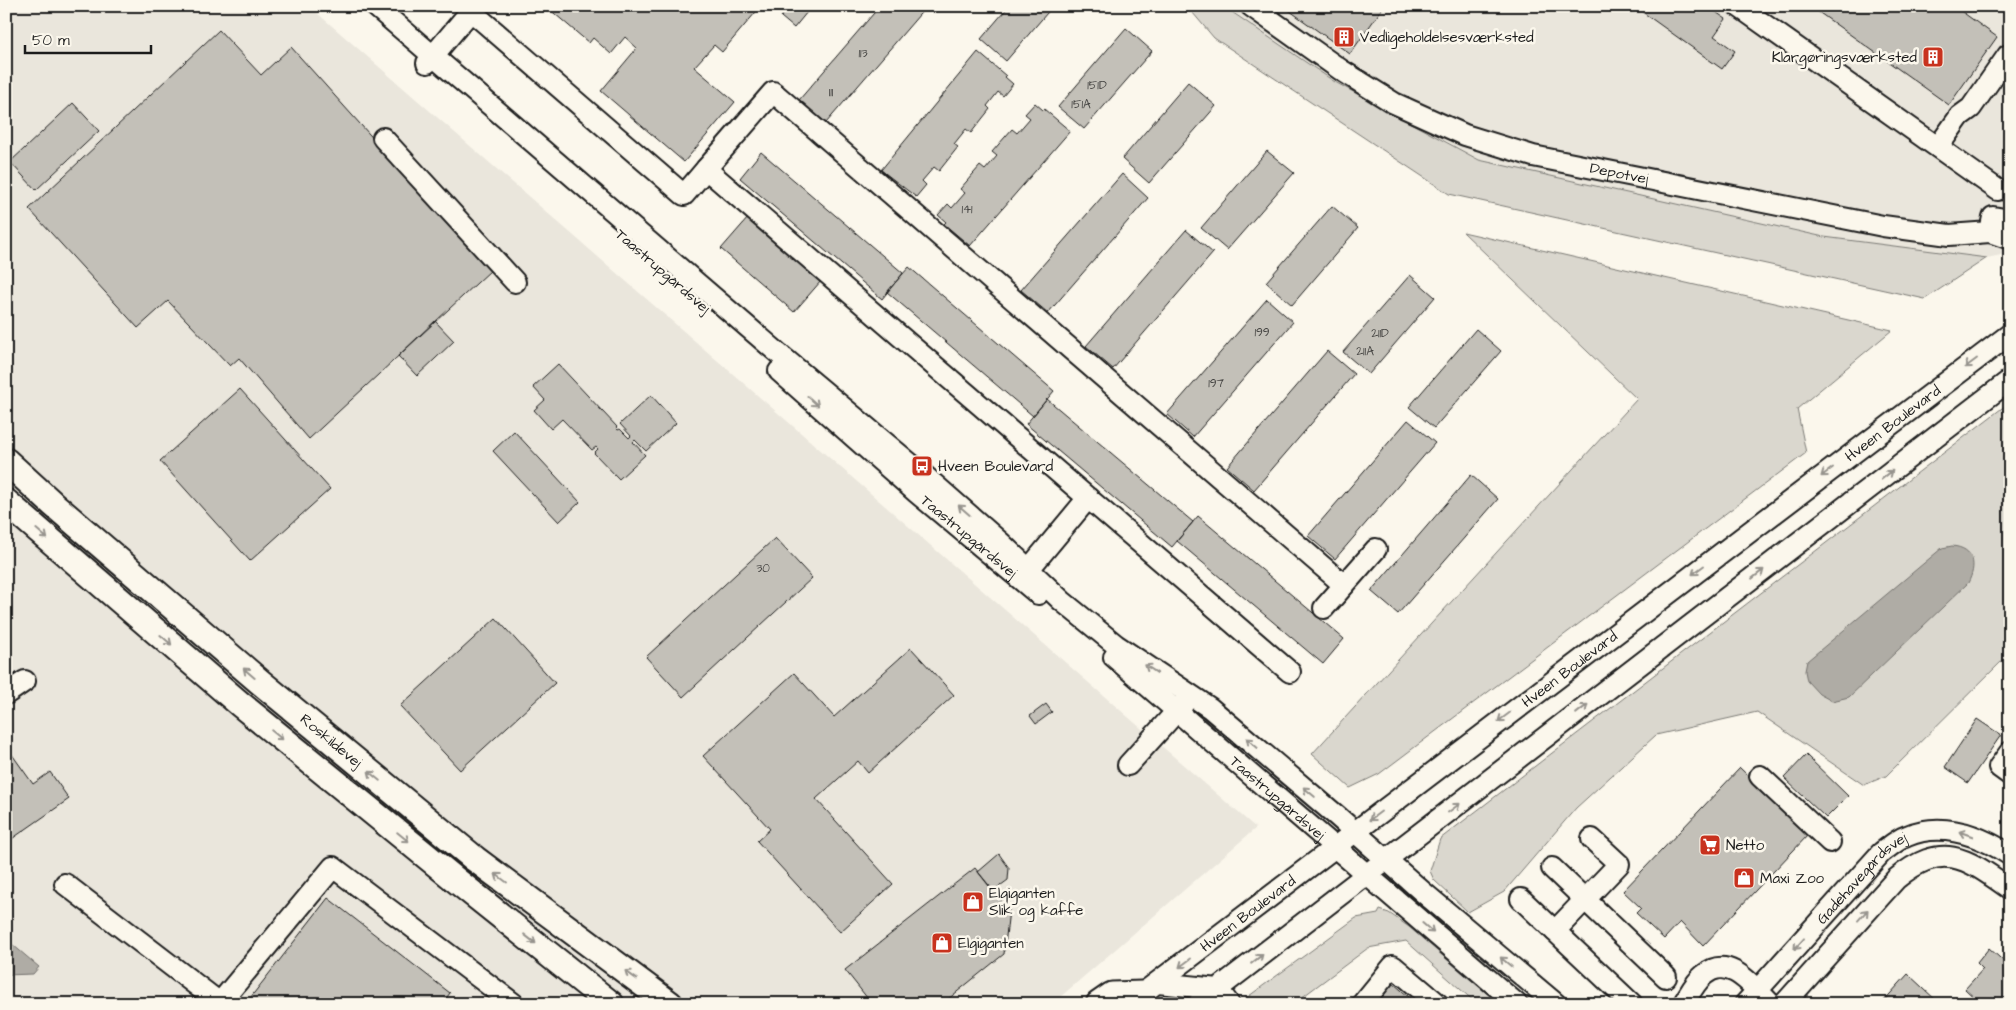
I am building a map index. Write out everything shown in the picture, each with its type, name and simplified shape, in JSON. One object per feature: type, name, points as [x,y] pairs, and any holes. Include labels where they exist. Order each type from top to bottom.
[{"type":"main road","name":"Roskildevej","points":[[6,461],[53,504],[259,681],[446,834],[545,912],[670,1004]]},
{"type":"main road","name":"Roskildevej","points":[[6,502],[240,704],[611,1004]]},
{"type":"main road","points":[[569,969],[604,1004]]},
{"type":"main road","points":[[1099,1004],[1112,995],[1143,994]]},
{"type":"street","name":"Taastrupgårdsvej","points":[[358,6],[430,60],[475,90],[778,353],[934,483],[1029,568],[1062,601],[1116,645],[1210,708],[1556,1004]]},
{"type":"street","name":"Taastrupgårdsvej","points":[[375,6],[430,60],[916,492],[1516,1004]]},
{"type":"street","name":"Depotvej","points":[[1251,6],[1341,70],[1394,103],[1464,135],[1533,156],[1883,226],[1949,235],[1997,223]]},
{"type":"street","points":[[1738,6],[1998,190]]},
{"type":"street","points":[[430,60],[473,9],[684,195],[773,92],[1344,585]]},
{"type":"street","points":[[1938,147],[1960,116],[1972,108],[2008,55]]},
{"type":"street","points":[[383,138],[515,282]]},
{"type":"street","points":[[706,169],[1290,672]]},
{"type":"street","points":[[1997,223],[2010,239]]},
{"type":"street","name":"Hveen Boulevard","points":[[1143,994],[2010,334]]},
{"type":"street","points":[[1198,1004],[1224,996],[1386,860],[2010,380]]},
{"type":"street","name":"Taastrupgårdsvej","points":[[1029,568],[1088,498]]},
{"type":"street","points":[[1324,608],[1376,549]]},
{"type":"street","points":[[6,694],[26,681]]},
{"type":"street","points":[[1128,765],[1192,695]]},
{"type":"street","points":[[2010,752],[1999,767],[2010,774]]},
{"type":"street","points":[[1760,776],[1830,842]]},
{"type":"street","name":"Gadehavegårdsvej","points":[[1758,999],[1881,853],[1906,836],[1929,830],[1957,830],[1988,841],[2010,855]]},
{"type":"street","points":[[1555,931],[1619,864],[1592,839]]},
{"type":"street","name":"Gadehavegårdsvej","points":[[1784,1004],[1896,879],[1911,866],[1932,858],[1958,858],[1975,864],[2010,889]]},
{"type":"street","points":[[66,884],[220,1004],[333,867],[514,1004]]},
{"type":"street","points":[[1552,868],[1666,977]]},
{"type":"street","points":[[1521,899],[1632,1004]]},
{"type":"street","points":[[1362,1004],[1393,966],[1438,1004]]},
{"type":"street","points":[[1683,1004],[1702,977],[1716,968],[1732,970],[1758,999]]},
{"type":"street","points":[[1143,994],[1224,996]]},
{"type":"shaded area","points":[[6,6],[309,6],[1256,828],[1052,1004],[6,1004]]},
{"type":"shaded area","points":[[1187,6],[1223,6],[1335,82],[1479,160],[1824,237],[1987,258],[1925,299],[1449,194],[1214,38]]},
{"type":"shaded area","points":[[1223,6],[2010,6],[2010,253],[1987,258],[1824,237],[1479,160],[1335,82]]},
{"type":"shaded area","points":[[1463,232],[1892,330],[1797,409],[1806,453],[1379,774],[1350,788],[1312,754],[1637,399]]},
{"type":"shaded area","points":[[2010,402],[2010,653],[1886,776],[1864,785],[1757,712],[1656,735],[1576,808],[1504,892],[1468,912],[1434,880],[1430,871],[1440,839]]},
{"type":"shaded area","points":[[1960,547],[1970,554],[1973,570],[1968,583],[1849,697],[1832,701],[1819,694],[1807,681],[1805,671],[1807,661],[1942,548]]},
{"type":"shaded area","points":[[1380,910],[1389,913],[1409,927],[1499,1004],[1477,1004],[1406,941],[1368,948],[1293,1004],[1238,1004],[1356,918],[1378,914]]},
{"type":"shaded area","points":[[6,939],[39,967],[33,974],[6,975]]},
{"type":"building","points":[[550,6],[761,6],[722,52],[714,45],[694,67],[735,102],[684,162],[601,91],[637,48],[625,37],[611,54],[593,38],[589,43],[548,8]]},
{"type":"building","points":[[777,6],[812,6],[794,28],[781,17],[784,13]]},
{"type":"building","points":[[880,6],[926,7],[826,123],[799,100]]},
{"type":"building","points":[[1009,6],[1053,6],[1006,61],[981,39]]},
{"type":"building","name":"Vedligeholdelsesværksted","points":[[1283,6],[1384,6],[1350,54]]},
{"type":"building","points":[[1634,6],[1707,6],[1726,19],[1714,36],[1735,51],[1722,69]]},
{"type":"building","name":"Klargøringsværksted","points":[[1810,6],[1954,6],[1997,37],[1949,105]]},
{"type":"building","points":[[1126,28],[1152,51],[1084,129],[1058,107]]},
{"type":"building","points":[[219,30],[261,75],[291,47],[491,270],[309,439],[239,358],[230,366],[168,301],[138,328],[29,209]]},
{"type":"building","points":[[978,52],[1013,84],[1003,96],[998,92],[987,106],[990,109],[971,133],[966,129],[954,144],[958,147],[939,171],[934,167],[922,181],[926,185],[916,197],[881,170]]},
{"type":"building","points":[[1188,82],[1216,106],[1149,183],[1122,159]]},
{"type":"building","points":[[73,103],[99,131],[36,190],[10,162]]},
{"type":"building","points":[[1035,103],[1070,131],[970,246],[944,224],[946,222],[938,215],[948,204],[952,208],[965,193],[960,189],[980,166],[985,170],[997,156],[992,152],[1012,129],[1017,133],[1030,118],[1025,114]]},
{"type":"building","points":[[1267,151],[1294,173],[1227,250],[1201,228]]},
{"type":"building","points":[[761,152],[903,273],[882,299],[740,178]]},
{"type":"building","points":[[1122,174],[1148,198],[1048,313],[1021,290]]},
{"type":"building","points":[[1332,206],[1358,228],[1292,305],[1266,282]]},
{"type":"building","points":[[748,218],[821,281],[794,312],[721,249]]},
{"type":"building","points":[[1186,230],[1213,253],[1113,369],[1086,346]]},
{"type":"building","points":[[909,267],[1054,391],[1033,416],[887,292]]},
{"type":"building","points":[[1410,275],[1435,297],[1369,374],[1343,352]]},
{"type":"building","points":[[1267,299],[1293,322],[1193,437],[1167,414]]},
{"type":"building","points":[[435,321],[454,341],[417,376],[398,356]]},
{"type":"building","points":[[1476,329],[1501,351],[1434,428],[1409,407]]},
{"type":"building","points":[[1327,351],[1354,374],[1254,490],[1227,467]]},
{"type":"building","points":[[558,364],[616,428],[620,429],[629,438],[631,436],[620,424],[651,395],[676,423],[646,451],[635,440],[633,442],[645,455],[619,479],[594,453],[598,449],[596,447],[592,450],[562,419],[551,429],[534,410],[545,400],[533,387]]},
{"type":"building","points":[[240,389],[330,489],[250,561],[160,461]]},
{"type":"building","points":[[1047,399],[1193,522],[1172,547],[1026,424]]},
{"type":"building","points":[[1408,420],[1435,443],[1335,559],[1308,536]]},
{"type":"building","points":[[514,431],[580,502],[559,522],[493,451]]},
{"type":"building","points":[[924,458],[931,465],[928,467],[921,461]]},
{"type":"building","points":[[1471,475],[1498,499],[1398,614],[1371,591]]},
{"type":"building","points":[[1198,516],[1344,639],[1323,664],[1177,541]]},
{"type":"building","points":[[775,538],[812,578],[683,697],[646,657]]},
{"type":"building","points":[[496,618],[555,683],[460,770],[400,706]]},
{"type":"building","points":[[911,648],[954,695],[868,773],[858,761],[816,799],[893,884],[840,932],[757,841],[770,829],[703,756],[794,673],[834,717]]},
{"type":"building","points":[[1046,704],[1052,712],[1036,724],[1030,716]]},
{"type":"building","points":[[1977,719],[2001,735],[1968,783],[1945,767]]},
{"type":"building","points":[[6,746],[33,784],[50,772],[69,799],[6,843]]},
{"type":"building","points":[[1806,755],[1848,796],[1826,818],[1784,778]]},
{"type":"building","points":[[1740,768],[1809,834],[1703,946],[1680,922],[1664,939],[1636,913],[1641,908],[1623,891]]},
{"type":"building","points":[[999,854],[1009,868],[1008,880],[993,891],[978,872]]},
{"type":"building","name":"Elgiganten","points":[[975,868],[1009,910],[1004,954],[942,1004],[872,1004],[845,970]]},
{"type":"building","points":[[328,898],[450,993],[442,1004],[250,1004],[247,1002]]},
{"type":"building","points":[[1989,948],[2010,967],[2010,1004],[1981,1004],[1965,989],[1983,969],[1977,963]]},
{"type":"building","points":[[1908,974],[1938,1002],[1937,1004],[1881,1004]]},
{"type":"building","points":[[1393,983],[1417,1004],[1376,1004]]},
{"type":"place","name":"Vedligeholdelsesværksted","points":[[1344,37]]},
{"type":"place","name":"Klargøringsværksted","points":[[1933,57]]},
{"type":"place","name":"Hveen Boulevard","points":[[922,466]]},
{"type":"place","name":"Netto","points":[[1710,845]]},
{"type":"place","name":"Maxi Zoo","points":[[1744,878]]},
{"type":"place","name":"Elgiganten Slik og kaffe","points":[[973,902]]},
{"type":"place","name":"Elgiganten","points":[[942,943]]}]
